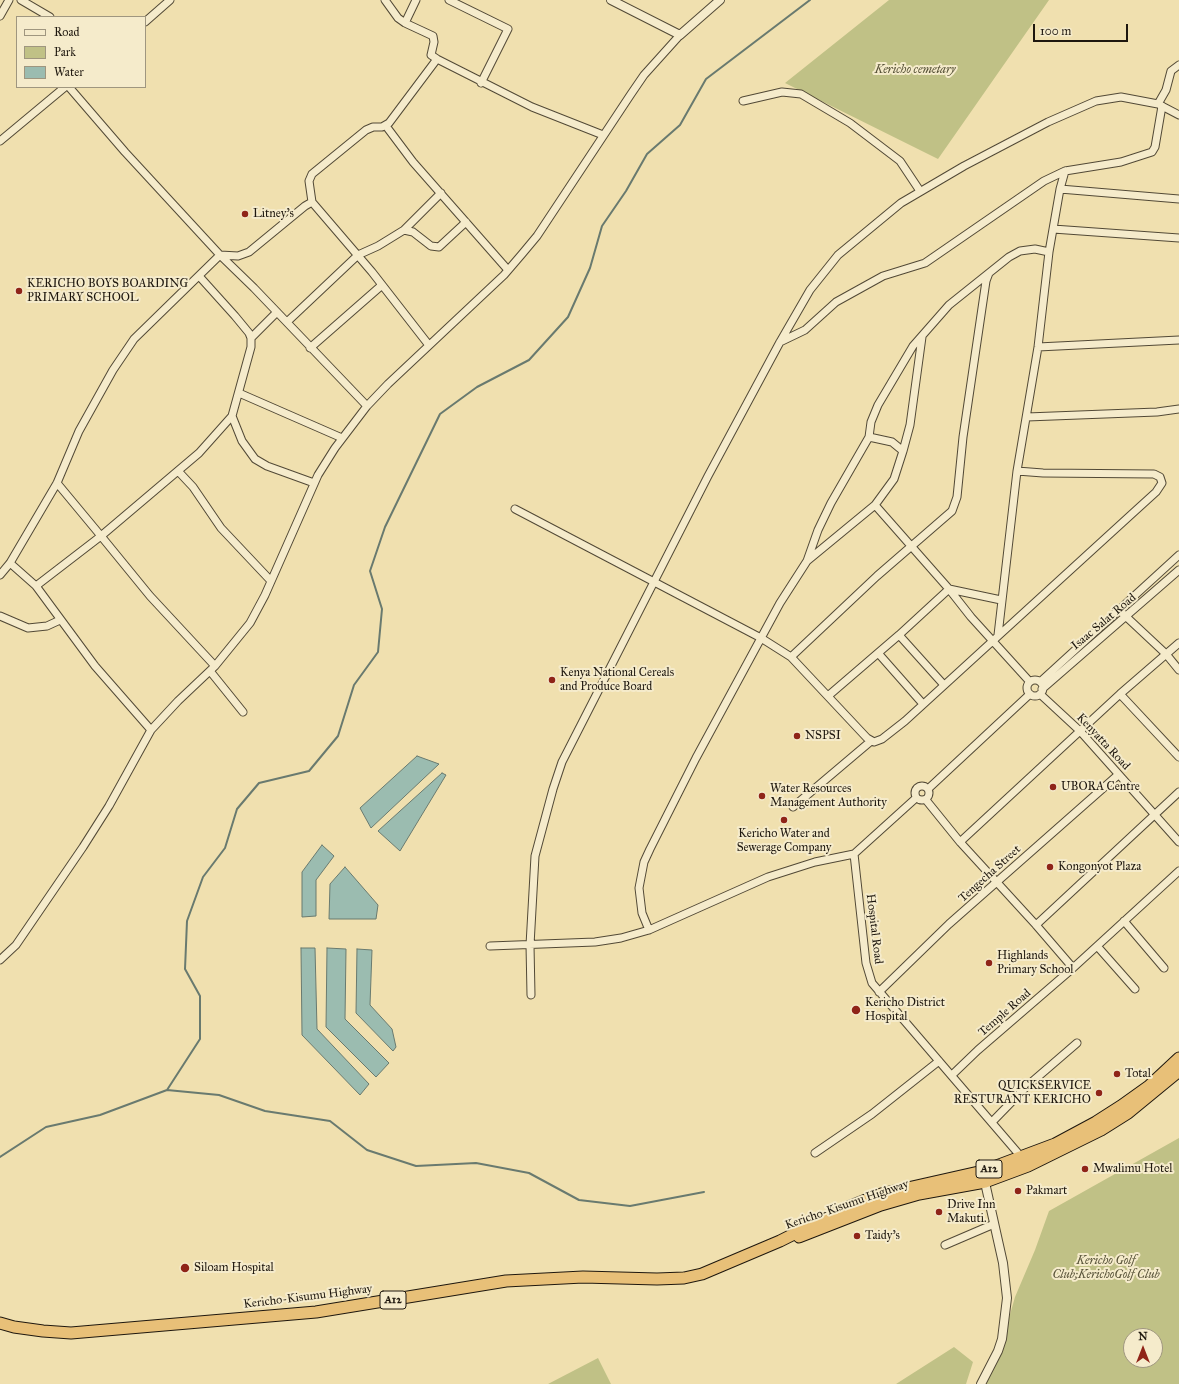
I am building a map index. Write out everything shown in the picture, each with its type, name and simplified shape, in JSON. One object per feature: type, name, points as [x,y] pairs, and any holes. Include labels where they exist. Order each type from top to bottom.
[{"type":"highway","name":"Kericho-Kisumu Highway","points":[[1025,1162],[1096,1122],[1149,1086],[1179,1058]]},
{"type":"highway","name":"Kericho-Kisumu Highway","points":[[0,1323],[14,1327],[70,1333],[316,1312],[506,1281],[583,1277],[684,1278],[720,1268],[780,1241],[848,1207],[881,1194],[984,1176],[1025,1162],[1101,1130],[1128,1113],[1179,1071]]},
{"type":"street","points":[[0,16],[9,0]]},
{"type":"street","points":[[21,0],[48,16]]},
{"type":"street","points":[[146,21],[170,0]]},
{"type":"street","points":[[384,0],[398,18],[405,23],[433,36],[435,39],[431,55],[437,59],[532,107],[603,135]]},
{"type":"street","points":[[405,23],[416,0]]},
{"type":"street","points":[[449,0],[508,29],[482,83]]},
{"type":"street","points":[[612,0],[680,35]]},
{"type":"street","points":[[0,960],[16,945],[83,847],[109,806],[151,730],[178,701],[212,669],[235,644],[250,623],[271,581],[314,483],[342,438],[367,406],[428,344],[508,270],[537,236],[603,135],[644,76],[680,35],[720,0]]},
{"type":"street","points":[[428,344],[358,255],[312,202],[309,181],[312,174],[366,130],[386,126],[398,113],[437,59]]},
{"type":"street","points":[[780,342],[805,330],[832,306],[878,279],[890,273],[912,268],[925,263],[1044,181],[1065,171],[1121,162],[1152,152],[1155,147],[1160,105],[1171,72],[1179,65]]},
{"type":"street","points":[[0,141],[64,88]]},
{"type":"street","points":[[70,88],[125,152],[220,255],[287,322],[310,348],[367,406]]},
{"type":"street","points":[[743,101],[782,92],[801,94],[850,123],[900,161],[920,191]]},
{"type":"street","points":[[530,995],[530,946],[535,856],[557,775],[562,762],[708,476],[780,342],[810,290],[838,255],[886,214],[920,191],[1048,122],[1096,101],[1121,97],[1160,105],[1179,115]]},
{"type":"street","points":[[386,126],[414,162],[508,270]]},
{"type":"street","points":[[998,635],[1017,471],[1038,347],[1049,252],[1060,189],[1065,171]]},
{"type":"street","points":[[1060,189],[1179,199]]},
{"type":"street","points":[[287,322],[358,255],[378,246],[404,230],[441,193]]},
{"type":"street","points":[[0,575],[10,563],[57,482],[79,431],[126,350],[134,339],[220,255],[238,256],[249,252],[288,219],[312,202]]},
{"type":"street","points":[[404,230],[414,232],[431,246],[439,247],[466,222]]},
{"type":"street","points":[[1053,229],[1179,238]]},
{"type":"street","points":[[649,930],[640,902],[640,878],[644,862],[696,758],[786,592],[807,561],[821,523],[869,437],[871,422],[878,405],[906,356],[949,305],[1009,257],[1020,251],[1035,249],[1049,252]]},
{"type":"street","points":[[791,657],[877,576],[945,517],[955,505],[984,291],[989,273]]},
{"type":"street","points":[[36,586],[101,536],[178,472],[199,453],[232,416],[251,347],[251,338],[236,316],[199,276]]},
{"type":"street","points":[[310,348],[382,285]]},
{"type":"street","points":[[251,338],[277,312]]},
{"type":"street","points":[[807,561],[875,505],[894,479],[910,425],[922,336]]},
{"type":"street","points":[[1038,347],[1179,340]]},
{"type":"street","points":[[239,393],[342,438]]},
{"type":"street","points":[[1027,417],[1179,410]]},
{"type":"street","points":[[232,416],[242,440],[254,459],[267,466],[314,483]]},
{"type":"street","points":[[869,437],[892,442],[903,451]]},
{"type":"street","points":[[793,807],[871,741],[878,741],[882,739],[923,704],[991,640],[1112,533],[1156,492],[1162,483],[1160,477],[1154,474],[1043,473],[1017,471]]},
{"type":"street","points":[[178,472],[193,487],[221,528],[271,581]]},
{"type":"street","points":[[57,482],[212,669],[243,712]]},
{"type":"street","points":[[875,505],[949,589],[971,618],[1030,682]]},
{"type":"street","points":[[515,509],[761,638],[791,657],[871,741]]},
{"type":"street","points":[[1040,682],[1179,555]]},
{"type":"street","points":[[10,563],[36,586],[95,666],[151,730]]},
{"type":"street","name":"Isaac Salat Road","points":[[1041,692],[1127,618],[1179,570]]},
{"type":"street","points":[[949,589],[1001,600]]},
{"type":"street","points":[[828,696],[899,635],[949,589]]},
{"type":"street","points":[[1119,610],[1166,654],[1179,670]]},
{"type":"street","points":[[0,616],[28,628],[47,626],[60,620]]},
{"type":"street","points":[[899,635],[944,685]]},
{"type":"street","points":[[960,842],[1120,694],[1179,643]]},
{"type":"street","points":[[878,653],[923,704]]},
{"type":"street","points":[[1030,694],[1027,687],[1030,682],[1035,680],[1040,682]]},
{"type":"street","points":[[1030,694],[1035,696],[1041,692],[1040,682]]},
{"type":"street","name":"Kenyatta Road","points":[[1041,692],[1080,731],[1179,842]]},
{"type":"street","points":[[928,789],[1030,694]]},
{"type":"street","points":[[1120,694],[1179,757]]},
{"type":"street","name":"Tengecha Street","points":[[879,992],[949,924],[1118,775]]},
{"type":"street","points":[[916,798],[915,793],[918,787],[923,786],[928,789]]},
{"type":"street","points":[[926,800],[929,794],[928,789]]},
{"type":"street","points":[[1036,925],[1179,792]]},
{"type":"street","points":[[490,946],[530,946],[595,942],[621,938],[649,930],[768,877],[815,862],[854,854],[916,798]]},
{"type":"street","points":[[916,798],[926,800],[960,842],[1073,968]]},
{"type":"street","name":"Hospital Road","points":[[854,854],[866,964],[872,983],[1025,1162]]},
{"type":"street","name":"Temple Road","points":[[952,1075],[978,1050],[1073,968],[1179,871]]},
{"type":"street","points":[[1124,921],[1164,968]]},
{"type":"street","points":[[1097,946],[1134,988]]},
{"type":"street","points":[[992,1122],[1026,1088],[1077,1043]]},
{"type":"street","points":[[815,1153],[872,1114],[939,1061]]},
{"type":"street","points":[[981,1384],[998,1351],[1005,1318],[1006,1281],[984,1176]]},
{"type":"street","points":[[945,1245],[994,1224]]},
{"type":"green space","name":"Kericho cemetary","points":[[889,0],[1049,0],[938,159],[785,83]]},
{"type":"green space","name":"Kericho Golf Club;KerichoGolf Club","points":[[1179,1138],[1179,1384],[982,1384],[1003,1339],[1015,1297],[1035,1250],[1049,1211]]},
{"type":"green space","points":[[954,1347],[973,1362],[966,1384],[896,1384]]},
{"type":"green space","points":[[598,1358],[611,1384],[548,1384]]},
{"type":"water","points":[[417,756],[439,764],[371,828],[360,808]]},
{"type":"water","points":[[442,773],[446,775],[400,851],[378,831]]},
{"type":"water","points":[[322,845],[334,856],[316,880],[316,916],[302,917],[302,872]]},
{"type":"water","points":[[345,867],[378,905],[376,919],[329,919],[330,884]]},
{"type":"water","points":[[301,948],[315,948],[317,1029],[369,1084],[360,1095],[302,1035]]},
{"type":"water","points":[[327,948],[346,949],[345,1019],[389,1063],[376,1077],[326,1027]]},
{"type":"water","points":[[357,949],[372,950],[370,1005],[392,1029],[396,1047],[393,1051],[356,1013]]},
{"type":"waterway","points":[[167,1090],[200,1039],[200,996],[185,969],[187,921],[203,877],[225,848],[237,809],[259,783],[309,771],[338,736],[354,685],[378,652],[382,609],[370,571],[385,527],[440,414],[477,387],[529,360],[568,317],[590,268],[602,226],[626,191],[647,154],[680,125],[706,79],[810,0]]},
{"type":"waterway","points":[[0,1157],[46,1127],[100,1115],[167,1090],[219,1095],[265,1111],[330,1121],[367,1150],[416,1166],[476,1163],[529,1173],[579,1200],[630,1206],[704,1192]]},
{"type":"place","name":"Litney's","points":[[245,214]]},
{"type":"place","name":"KERICHO BOYS BOARDING PRIMARY SCHOOL","points":[[19,291]]},
{"type":"place","name":"Kenya National Cereals and Produce Board","points":[[552,680]]},
{"type":"place","name":"NSPSI","points":[[797,736]]},
{"type":"place","name":"UBORA Centre","points":[[1053,787]]},
{"type":"place","name":"Water Resources Management Authority","points":[[762,796]]},
{"type":"place","name":"Kericho Water and Sewerage Company","points":[[784,820]]},
{"type":"place","name":"Kongonyot Plaza","points":[[1050,867]]},
{"type":"place","name":"Highlands Primary School","points":[[989,963]]},
{"type":"place","name":"Kericho District Hospital","points":[[856,1010]]},
{"type":"place","name":"Total","points":[[1117,1074]]},
{"type":"place","name":"QUICKSERVICE RESTURANT KERICHO","points":[[1099,1093]]},
{"type":"place","name":"Mwalimu Hotel","points":[[1085,1169]]},
{"type":"place","name":"Pakmart","points":[[1018,1191]]},
{"type":"place","name":"Drive Inn Makuti.","points":[[939,1212]]},
{"type":"place","name":"Taidy's","points":[[857,1236]]},
{"type":"place","name":"Siloam Hospital","points":[[185,1268]]}]
